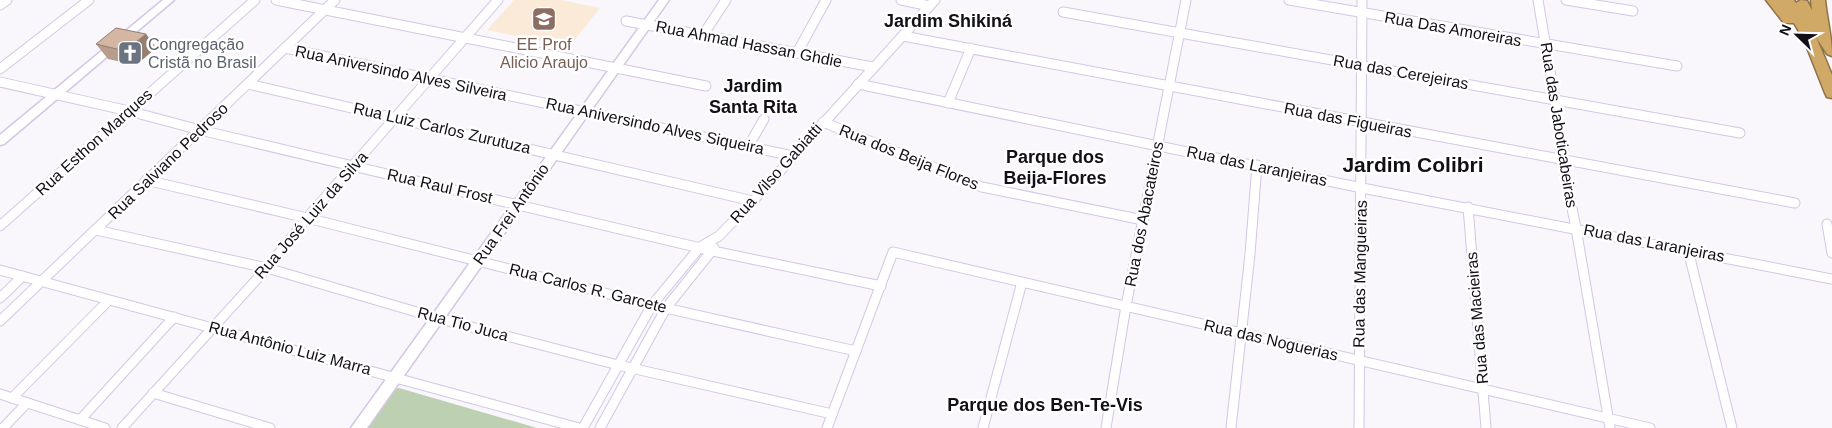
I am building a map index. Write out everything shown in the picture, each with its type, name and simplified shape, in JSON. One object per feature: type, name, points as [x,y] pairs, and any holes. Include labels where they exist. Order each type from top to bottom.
[{"type":"highway","points":[[1773,0],[1823,69]]},
{"type":"highway","points":[[1787,0],[1806,30],[1832,94]]},
{"type":"highway","points":[[1799,0],[1832,51]]},
{"type":"highway","points":[[1818,0],[1822,34]]},
{"type":"street","points":[[0,5],[7,0]]},
{"type":"street","points":[[0,69],[89,0]]},
{"type":"street","points":[[0,141],[169,0]]},
{"type":"street","name":"Rua Esthon Marques","points":[[0,226],[255,0]]},
{"type":"street","points":[[276,0],[706,86]]},
{"type":"street","name":"Rua Salviano Pedroso","points":[[0,321],[335,0]]},
{"type":"street","name":"Rua José Luiz da Silva","points":[[122,428],[267,268],[307,218],[498,0]]},
{"type":"street","name":"Rua Frei Antônio","points":[[358,428],[664,0]]},
{"type":"street","points":[[703,35],[726,0]]},
{"type":"street","points":[[797,53],[826,0]]},
{"type":"street","points":[[901,0],[932,3]]},
{"type":"street","name":"Rua dos Abacateiros","points":[[1106,428],[1126,306],[1186,0]]},
{"type":"street","name":"Rua Das Amoreiras","points":[[1289,0],[1677,66]]},
{"type":"street","name":"Rua das Mangueiras","points":[[1360,428],[1362,0]]},
{"type":"street","name":"Rua das Jaboticabeiras","points":[[1538,0],[1555,101],[1562,159],[1576,228],[1609,423]]},
{"type":"street","points":[[1566,0],[1633,11]]},
{"type":"street","name":"Rua Vilso Gabiatti","points":[[584,428],[652,305],[700,247],[719,236],[753,201],[932,3]]},
{"type":"street","name":"Rua das Cerejeiras","points":[[1062,12],[1180,34],[1362,64],[1555,101],[1740,133]]},
{"type":"street","name":"Rua Ahmad Hassan Ghdie","points":[[626,21],[873,67]]},
{"type":"street","name":"Rua das Figueiras","points":[[903,36],[1795,203]]},
{"type":"street","name":"Rua Aniversindo Alves Silveira","points":[[285,48],[517,97]]},
{"type":"street","points":[[948,103],[971,48]]},
{"type":"street","name":"Rua Raul Frost","points":[[0,82],[129,111],[200,130],[713,251],[881,286]]},
{"type":"street","name":"Rua Luiz Carlos Zurutuza","points":[[248,84],[554,153],[753,201]]},
{"type":"street","name":"Rua das Laranjeiras","points":[[858,84],[1362,188],[1832,279]]},
{"type":"street","name":"Rua Aniversindo Alves Siqueira","points":[[517,97],[749,145],[793,156]]},
{"type":"street","points":[[749,145],[764,119]]},
{"type":"street","name":"Rua dos Beija Flores","points":[[823,122],[982,186],[1143,220]]},
{"type":"street","points":[[1231,428],[1242,334],[1257,166]]},
{"type":"street","name":"Rua Carlos R. Garcete","points":[[146,180],[307,218],[652,305],[856,351]]},
{"type":"street","name":"Rua das Macieiras","points":[[1468,207],[1486,428]]},
{"type":"street","points":[[1827,224],[1832,253]]},
{"type":"street","name":"Rua Tio Juca","points":[[96,230],[267,268],[437,318],[632,368],[832,414]]},
{"type":"street","name":"Rua Vilso Gabiatti","points":[[600,428],[666,308],[713,251],[719,236]]},
{"type":"street","points":[[1688,250],[1732,428]]},
{"type":"street","name":"Rua das Noguerias","points":[[881,286],[893,252],[1483,389],[1609,423],[1650,428]]},
{"type":"street","name":"Rua Antônio Luiz Marra","points":[[0,270],[579,428]]},
{"type":"street","points":[[0,298],[23,276]]},
{"type":"street","points":[[983,428],[1022,282]]},
{"type":"street","points":[[826,428],[881,286]]},
{"type":"street","points":[[12,398],[108,301]]},
{"type":"street","points":[[80,420],[174,317]]},
{"type":"street","points":[[153,393],[270,428]]},
{"type":"street","points":[[0,394],[105,428]]},
{"type":"street","points":[[3,428],[27,403]]},
{"type":"shaded area","name":"EE Prof Alicio Araujo","points":[[514,0],[561,0],[600,8],[569,47],[487,30]]},
{"type":"green space","points":[[399,388],[537,428],[368,428],[395,389]]},
{"type":"building","points":[[116,28],[146,34],[125,51],[96,44]]},
{"type":"place","name":"EE Prof Alicio Araujo","points":[[544,19]]},
{"type":"place","name":"Congregação Cristã no Brasil","points":[[130,53]]},
{"type":"district","name":"Jardim Shikiná","points":[[948,21]]},
{"type":"district","name":"Jardim Santa Rita","points":[[753,96]]},
{"type":"district","name":"Jardim Colibri","points":[[1413,164]]},
{"type":"district","name":"Parque dos Beija-Flores","points":[[1055,167]]},
{"type":"district","name":"Parque dos Ben-Te-Vis","points":[[1045,405]]}]
